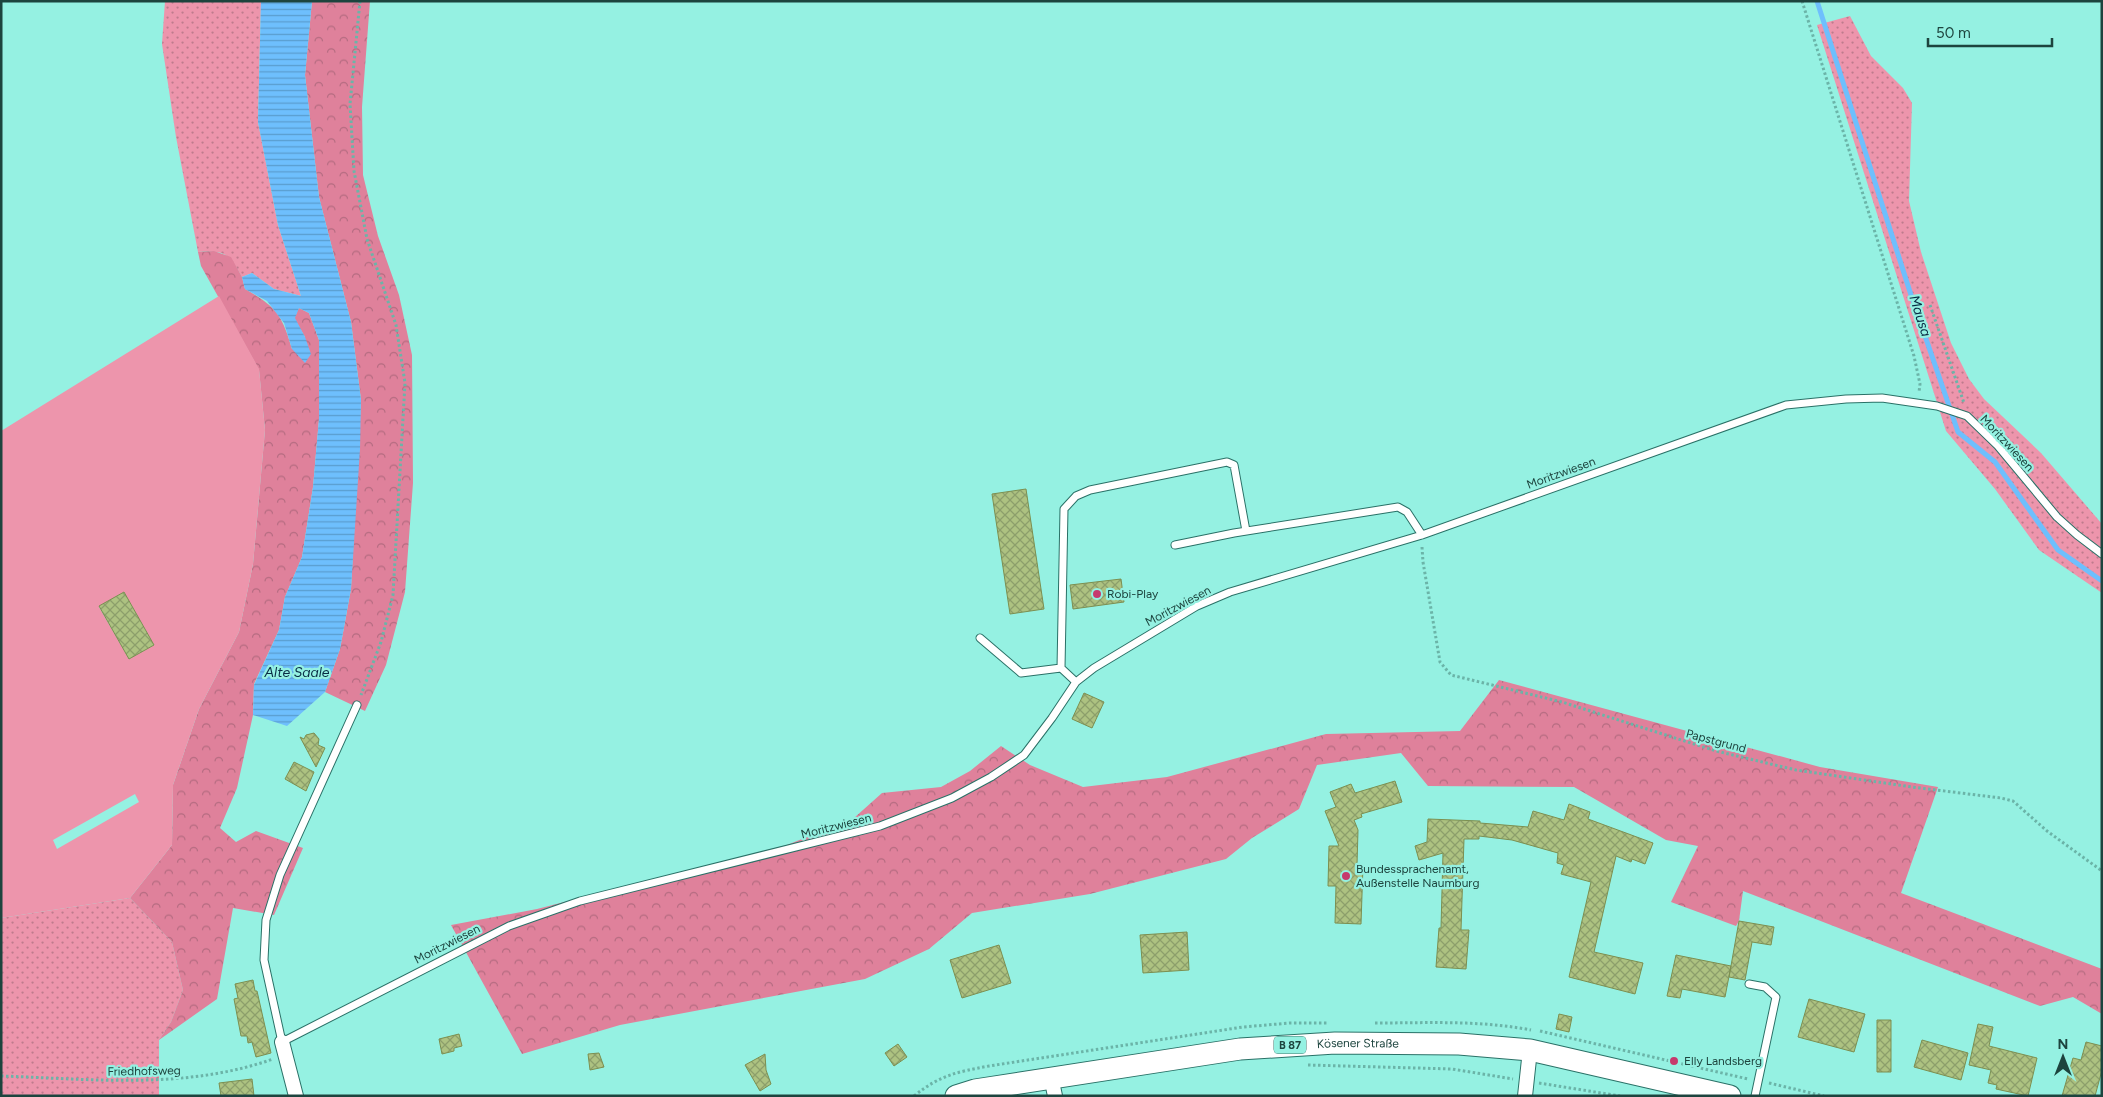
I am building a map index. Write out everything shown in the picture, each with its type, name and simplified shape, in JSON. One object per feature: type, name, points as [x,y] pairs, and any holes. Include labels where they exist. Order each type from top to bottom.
[{"type":"main road","name":"Kösener Straße","points":[[956,1096],[975,1090],[1053,1087],[1211,1053],[1335,1043],[1460,1044],[1530,1050],[1730,1096]]},
{"type":"street","points":[[282,1042],[296,1096]]},
{"type":"street","points":[[1525,1096],[1530,1050]]},
{"type":"lane","name":"Moritzwiesen","points":[[282,1042],[509,926],[546,912],[590,899],[880,826],[952,798],[991,777],[1024,755],[1076,682],[1094,668],[1197,606],[1230,592],[1422,535],[1786,405],[1846,399],[1882,398],[1937,406],[1967,416],[1998,446],[2057,517],[2102,554]]},
{"type":"lane","points":[[1076,682],[1061,668],[1064,509],[1076,496],[1090,490],[1227,462],[1234,466],[1246,531]]},
{"type":"lane","points":[[1175,545],[1246,531],[1398,507],[1407,512],[1422,535]]},
{"type":"lane","points":[[980,638],[1021,673],[1061,668]]},
{"type":"lane","points":[[282,1042],[264,960],[266,920],[280,875],[358,705]]},
{"type":"lane","points":[[1748,984],[1765,987],[1776,996],[1755,1096]]},
{"type":"path","points":[[358,705],[381,642],[393,595],[405,383],[396,325],[367,239],[354,170],[350,104],[360,1]]},
{"type":"path","points":[[1802,1],[1914,356],[1920,384],[1917,403]]},
{"type":"path","points":[[1930,305],[1962,396],[1967,416]]},
{"type":"path","name":"Papstgrund","points":[[1422,535],[1423,562],[1440,662],[1452,675],[1562,702],[1716,751],[1796,770],[2007,799],[2013,801],[2047,831],[2102,871]]},
{"type":"path","name":"Friedhofsweg","points":[[1,1076],[98,1081],[185,1079],[286,1057]]},
{"type":"path","points":[[1298,1065],[1452,1069],[1620,1096]]},
{"type":"shaded area","points":[[165,1],[261,1],[258,122],[278,225],[301,296],[274,289],[252,273],[242,277],[234,263],[226,255],[215,252],[198,252],[176,137],[162,44]]},
{"type":"shaded area","points":[[1850,16],[1871,56],[1903,88],[1912,103],[1909,201],[1921,252],[1951,343],[1969,379],[1984,399],[2041,453],[2102,524],[2102,593],[2039,550],[1995,489],[1946,431],[1817,25]]},
{"type":"shaded area","points":[[219,296],[259,369],[265,430],[253,564],[239,632],[199,709],[173,785],[172,845],[130,898],[1,918],[1,431]],"holes":[[[124,592],[154,645],[129,659],[99,607]],[[135,794],[139,802],[57,849],[53,840]]]},
{"type":"shaded area","points":[[130,898],[172,942],[183,990],[171,1022],[159,1040],[159,1096],[1,1096],[1,918]]},
{"type":"green space","points":[[312,1],[370,1],[362,107],[363,175],[378,236],[399,295],[412,355],[413,483],[405,592],[386,665],[365,711],[325,692],[340,649],[351,589],[361,400],[351,322],[319,197],[305,75]]},
{"type":"green space","points":[[214,251],[231,257],[242,277],[245,289],[264,301],[277,313],[285,328],[292,349],[305,337],[294,318],[299,308],[309,313],[319,340],[319,419],[313,487],[302,557],[285,597],[279,630],[254,684],[253,715],[237,788],[220,828],[236,842],[256,831],[303,848],[274,915],[233,908],[217,999],[159,1040],[171,1022],[183,990],[172,942],[130,898],[172,845],[173,785],[199,709],[239,632],[253,564],[265,430],[259,370],[201,266],[198,252]]},
{"type":"green space","points":[[1499,680],[1820,767],[1938,787],[1901,893],[2102,969],[2102,1014],[2073,997],[2040,1006],[1743,891],[1739,921],[1736,926],[1671,902],[1698,846],[1666,840],[1574,787],[1428,786],[1401,753],[1317,765],[1299,809],[1252,838],[1226,859],[1090,894],[972,913],[929,949],[865,979],[620,1025],[522,1054],[451,925],[537,909],[787,845],[854,818],[882,793],[941,787],[970,771],[1001,746],[1030,765],[1083,787],[1167,777],[1326,734],[1460,731]]},
{"type":"water","name":"Alte Saale","points":[[261,1],[312,1],[305,75],[319,197],[351,322],[361,400],[360,449],[351,589],[340,649],[325,692],[287,726],[253,715],[254,685],[279,630],[285,597],[302,557],[313,487],[319,419],[319,340],[309,313],[299,308],[295,318],[311,354],[305,363],[292,349],[284,323],[267,301],[245,289],[242,277],[252,273],[274,289],[301,296],[278,225],[258,122]]},
{"type":"building","points":[[1026,489],[1044,609],[1010,614],[992,494]]},
{"type":"building","name":"Robi-Play","points":[[1121,579],[1124,602],[1073,609],[1070,585]]},
{"type":"building","points":[[124,592],[154,645],[129,659],[99,606]]},
{"type":"building","points":[[1084,693],[1104,702],[1092,728],[1072,719]]},
{"type":"building","points":[[314,733],[319,739],[318,745],[325,748],[316,767],[300,737],[304,739],[306,735]]},
{"type":"building","points":[[294,762],[314,772],[306,791],[285,779]]},
{"type":"building","points":[[1395,781],[1402,802],[1361,814],[1362,817],[1354,820],[1358,830],[1357,865],[1363,865],[1361,924],[1335,923],[1336,886],[1328,886],[1329,846],[1339,846],[1325,811],[1336,807],[1330,792],[1351,784],[1355,793]]},
{"type":"building","points":[[1569,804],[1590,812],[1588,819],[1653,843],[1645,864],[1632,859],[1631,862],[1616,856],[1594,952],[1643,963],[1635,994],[1569,977],[1591,882],[1561,874],[1564,865],[1557,863],[1558,853],[1512,840],[1479,836],[1479,839],[1464,839],[1461,930],[1469,930],[1466,969],[1436,967],[1439,928],[1441,928],[1443,853],[1419,860],[1415,846],[1427,842],[1428,819],[1480,821],[1480,823],[1528,827],[1533,811],[1564,820]]},
{"type":"building","points":[[1739,921],[1774,927],[1771,945],[1752,942],[1745,980],[1729,977]]},
{"type":"building","points":[[1187,932],[1189,970],[1143,973],[1140,935]]},
{"type":"building","points":[[999,945],[1011,983],[962,998],[950,960]]},
{"type":"building","points":[[1676,955],[1731,966],[1725,997],[1682,989],[1680,998],[1667,996]]},
{"type":"building","points":[[253,980],[271,1053],[256,1057],[252,1042],[248,1043],[247,1036],[241,1036],[234,999],[238,998],[235,984]]},
{"type":"building","points":[[1809,999],[1865,1014],[1854,1052],[1798,1037]]},
{"type":"building","points":[[1559,1014],[1572,1017],[1569,1032],[1556,1029]]},
{"type":"building","points":[[1877,1020],[1891,1020],[1891,1072],[1877,1072]]},
{"type":"building","points":[[1978,1024],[1993,1027],[1989,1046],[2037,1058],[2028,1096],[1996,1089],[1997,1085],[1988,1083],[1991,1070],[1969,1065]]},
{"type":"building","points":[[459,1034],[462,1046],[454,1048],[454,1051],[442,1054],[439,1039]]},
{"type":"building","points":[[1922,1040],[1968,1053],[1961,1080],[1914,1067]]},
{"type":"building","points":[[2086,1042],[2102,1046],[2102,1070],[2095,1096],[2062,1096],[2073,1058],[2081,1060]]},
{"type":"building","points":[[898,1044],[907,1057],[894,1066],[885,1053]]},
{"type":"building","points":[[599,1053],[604,1067],[590,1070],[588,1054]]},
{"type":"building","points":[[765,1054],[766,1070],[771,1084],[760,1091],[745,1065]]},
{"type":"building","points":[[252,1079],[254,1096],[221,1096],[219,1083]]},
{"type":"waterway","name":"Mausa","points":[[1817,1],[1911,295],[1958,432],[1995,462],[2058,550],[2102,581]]},
{"type":"place","name":"Robi-Play","points":[[1097,594]]},
{"type":"place","name":"Bundessprachenamt, Außenstelle Naumburg","points":[[1346,876]]},
{"type":"place","name":"Elly Landsberg","points":[[1674,1061]]}]
